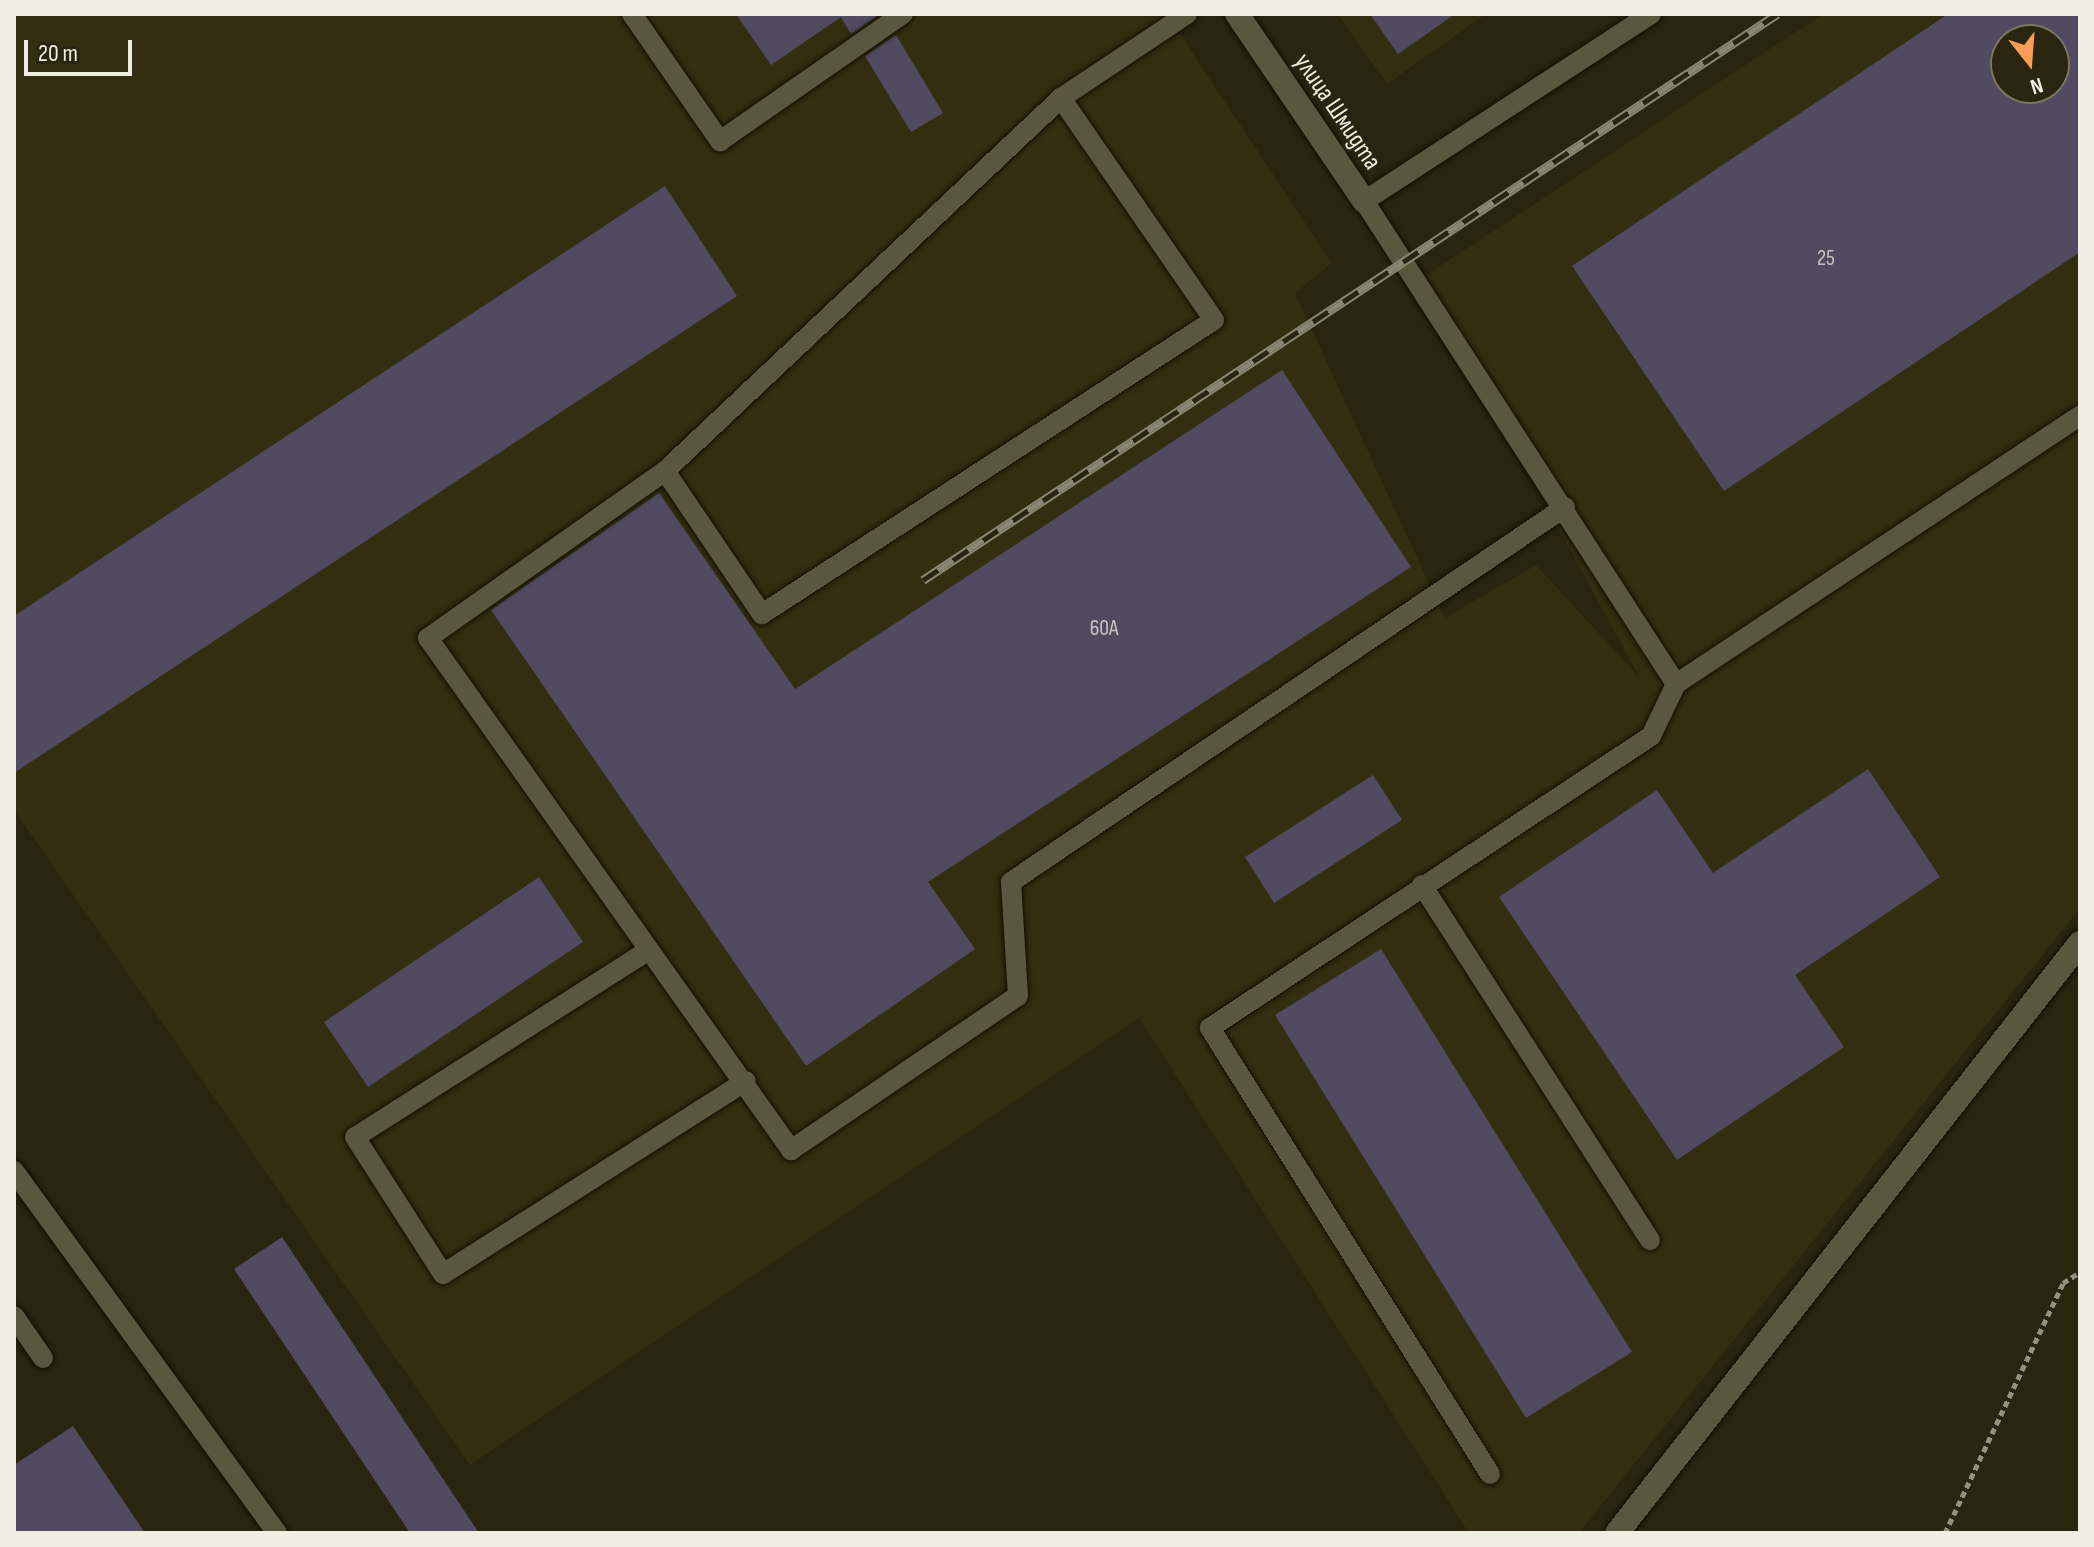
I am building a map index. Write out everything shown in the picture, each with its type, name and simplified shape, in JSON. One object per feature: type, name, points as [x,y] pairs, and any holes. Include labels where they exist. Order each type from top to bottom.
[{"type":"street","name":"улица Шмидта","points":[[1237,14],[1364,201]]},
{"type":"street","points":[[1617,1533],[2080,943]]},
{"type":"lane","points":[[632,14],[720,141],[903,14]]},
{"type":"lane","points":[[1187,14],[1061,98],[665,471],[428,638],[649,950],[746,1081],[791,1150],[1018,996],[1011,882],[1565,507]]},
{"type":"lane","points":[[1651,14],[1364,201],[1565,507],[1676,684]]},
{"type":"lane","points":[[665,471],[762,614],[1214,320],[1061,98]]},
{"type":"lane","points":[[1490,1474],[1210,1028],[1651,736],[1676,684],[2080,416]]},
{"type":"lane","points":[[1422,885],[1650,1240]]},
{"type":"lane","points":[[649,950],[355,1137],[443,1274],[746,1081]]},
{"type":"lane","points":[[14,1171],[277,1533]]},
{"type":"lane","points":[[14,1316],[43,1358]]},
{"type":"path","points":[[1945,1533],[2063,1283],[2080,1272]]},
{"type":"shaded area","points":[[14,14],[1167,14],[1332,263],[1295,293],[1445,618],[1536,565],[1640,678],[1422,278],[1823,14],[2080,14],[2080,908],[1579,1533],[1469,1533],[1139,1018],[470,1465],[14,810]]},
{"type":"shaded area","points":[[1337,14],[1486,14],[1387,84]]},
{"type":"building","points":[[736,14],[880,14],[851,34],[841,17],[771,65]]},
{"type":"building","points":[[1370,14],[1455,14],[1398,54]]},
{"type":"building","points":[[1948,14],[2080,14],[2080,252],[1724,491],[1572,266]]},
{"type":"building","points":[[896,35],[943,113],[911,132],[865,56]]},
{"type":"building","points":[[665,186],[737,296],[14,773],[14,616]]},
{"type":"building","points":[[1282,370],[1411,567],[928,882],[975,949],[806,1066],[491,610],[659,493],[795,689]]},
{"type":"building","points":[[1868,769],[1940,877],[1795,975],[1844,1047],[1677,1160],[1499,897],[1657,790],[1713,873]]},
{"type":"building","points":[[1373,775],[1402,820],[1274,903],[1245,857]]},
{"type":"building","points":[[539,877],[583,942],[368,1087],[324,1022]]},
{"type":"building","points":[[1381,949],[1632,1352],[1526,1418],[1275,1015]]},
{"type":"building","points":[[282,1237],[479,1533],[410,1533],[234,1269]]},
{"type":"building","points":[[73,1426],[145,1533],[14,1533],[14,1465]]},
{"type":"railway","points":[[923,580],[1777,14]]}]
